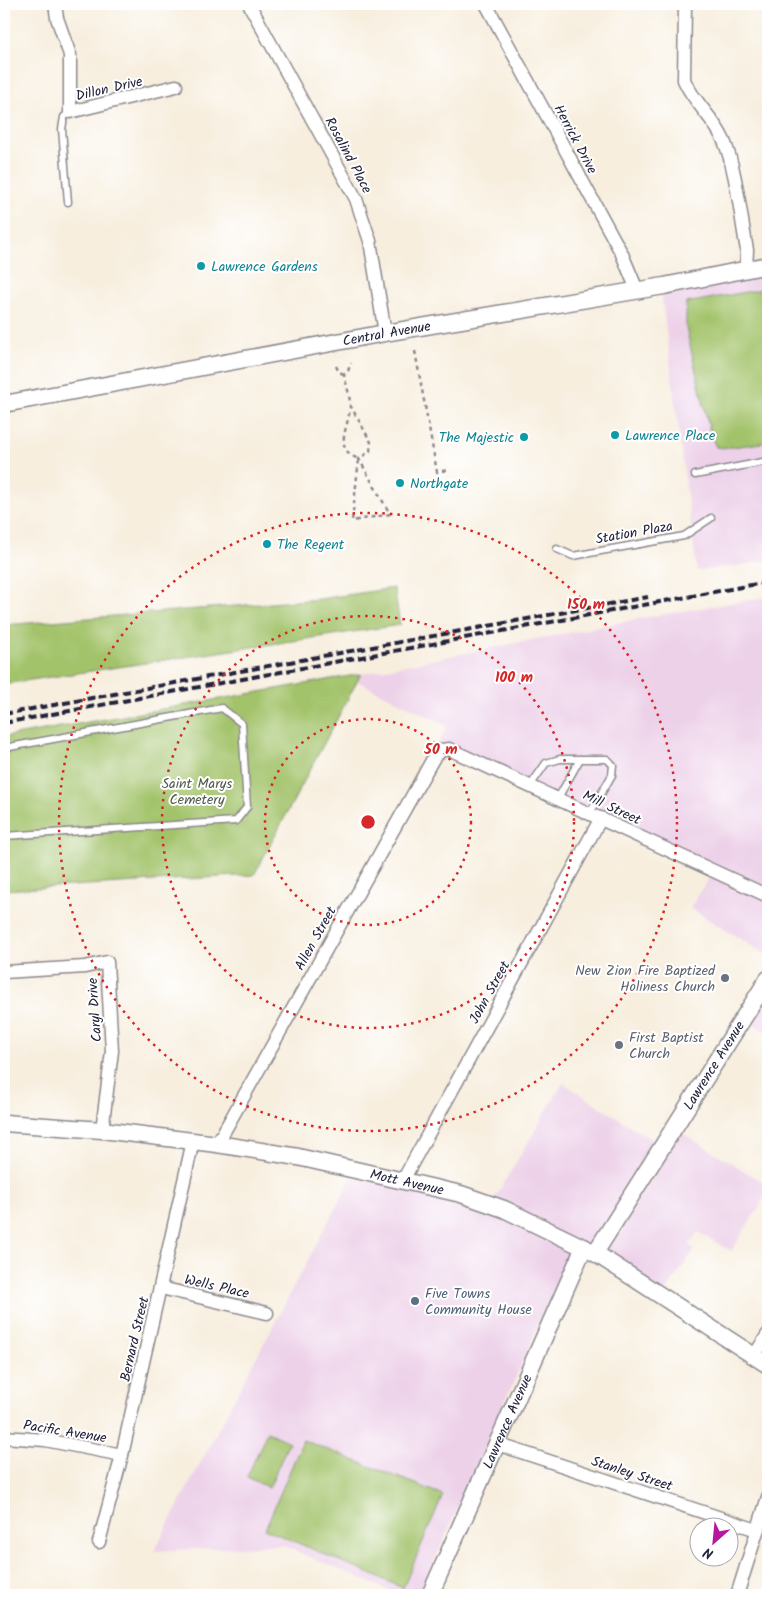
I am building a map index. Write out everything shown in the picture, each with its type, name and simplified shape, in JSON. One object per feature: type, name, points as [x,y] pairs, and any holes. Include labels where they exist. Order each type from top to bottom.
[{"type":"street","name":"Dillon Drive","points":[[55,4],[57,18],[70,55],[70,112],[176,86]]},
{"type":"street","name":"Rosalind Place","points":[[249,4],[356,199],[370,241],[385,333]]},
{"type":"street","name":"Herrick Drive","points":[[486,4],[622,254],[637,290]]},
{"type":"street","points":[[685,4],[684,80],[688,89],[715,122],[725,143],[747,250],[746,269]]},
{"type":"street","name":"Central Avenue","points":[[4,404],[385,333],[768,266]]},
{"type":"street","name":"Mill Street","points":[[442,750],[449,749],[768,896]]},
{"type":"street","name":"Allen Street","points":[[217,1144],[434,757],[442,750]]},
{"type":"street","name":"John Street","points":[[404,1180],[595,815]]},
{"type":"street","name":"Caryl Drive","points":[[4,972],[85,967],[107,962],[112,1051],[102,1130]]},
{"type":"street","name":"Lawrence Avenue","points":[[430,1595],[497,1444],[589,1250],[768,979]]},
{"type":"street","name":"Mott Avenue","points":[[4,1123],[102,1130],[298,1156],[461,1194],[501,1208],[589,1250],[768,1365]]},
{"type":"street","name":"Bernard Street","points":[[99,1542],[122,1455],[193,1141]]},
{"type":"street","name":"Wells Place","points":[[161,1288],[267,1313]]},
{"type":"street","points":[[754,1356],[768,1334]]},
{"type":"street","name":"Pacific Avenue","points":[[4,1437],[45,1440],[122,1455]]},
{"type":"street","name":"Stanley Street","points":[[497,1444],[758,1530]]},
{"type":"street","points":[[736,1595],[768,1497]]},
{"type":"lane","points":[[68,202],[62,129],[64,117],[70,112]]},
{"type":"lane","points":[[694,475],[768,461]]},
{"type":"lane","name":"Station Plaza","points":[[557,549],[572,556],[684,536],[712,518]]},
{"type":"lane","points":[[4,748],[222,708],[242,724],[247,807],[236,821],[4,836]]},
{"type":"lane","points":[[558,798],[580,759]]},
{"type":"lane","points":[[530,786],[546,762],[607,759],[613,765],[612,775],[595,815]]},
{"type":"path","points":[[415,352],[437,472],[448,470]]},
{"type":"path","points":[[344,374],[348,372],[351,363]]},
{"type":"path","points":[[336,366],[338,372],[344,374]]},
{"type":"path","points":[[344,374],[350,405],[344,450],[350,456],[359,459],[390,514],[352,521],[359,459],[370,451],[371,442],[350,405]]},
{"type":"shaded area","points":[[768,271],[768,561],[697,571],[661,291]]},
{"type":"shaded area","points":[[768,597],[768,956],[690,908],[713,872],[438,743],[447,726],[357,681],[361,674],[658,615]]},
{"type":"shaded area","points":[[768,994],[768,1033],[749,1021]]},
{"type":"shaded area","points":[[563,1083],[665,1148],[677,1130],[768,1185],[768,1191],[731,1251],[698,1232],[689,1245],[695,1249],[663,1295],[572,1250],[419,1595],[400,1595],[282,1545],[154,1551],[352,1177],[428,1193],[488,1210]]},
{"type":"green space","points":[[768,288],[768,442],[725,448],[716,447],[711,436],[686,328],[686,303]]},
{"type":"green space","points":[[394,588],[400,625],[4,684],[4,625],[320,599]]},
{"type":"green space","name":"Saint Marys Cemetery","points":[[361,674],[254,875],[4,890],[4,737]]},
{"type":"green space","points":[[267,1432],[289,1442],[269,1488],[247,1477]]},
{"type":"green space","points":[[303,1440],[443,1495],[403,1588],[265,1529]]},
{"type":"railway","points":[[4,723],[768,582]]},
{"type":"railway","points":[[4,714],[648,597]]},
{"type":"place","name":"Lawrence Gardens","points":[[201,266]]},
{"type":"place","name":"Lawrence Place","points":[[615,435]]},
{"type":"place","name":"The Majestic","points":[[524,437]]},
{"type":"place","name":"Northgate","points":[[400,483]]},
{"type":"place","name":"The Regent","points":[[267,544]]},
{"type":"place","name":"New Zion Fire Baptized Holiness Church","points":[[725,978]]},
{"type":"place","name":"First Baptist Church","points":[[619,1045]]},
{"type":"place","name":"Five Towns Community House","points":[[415,1301]]}]
